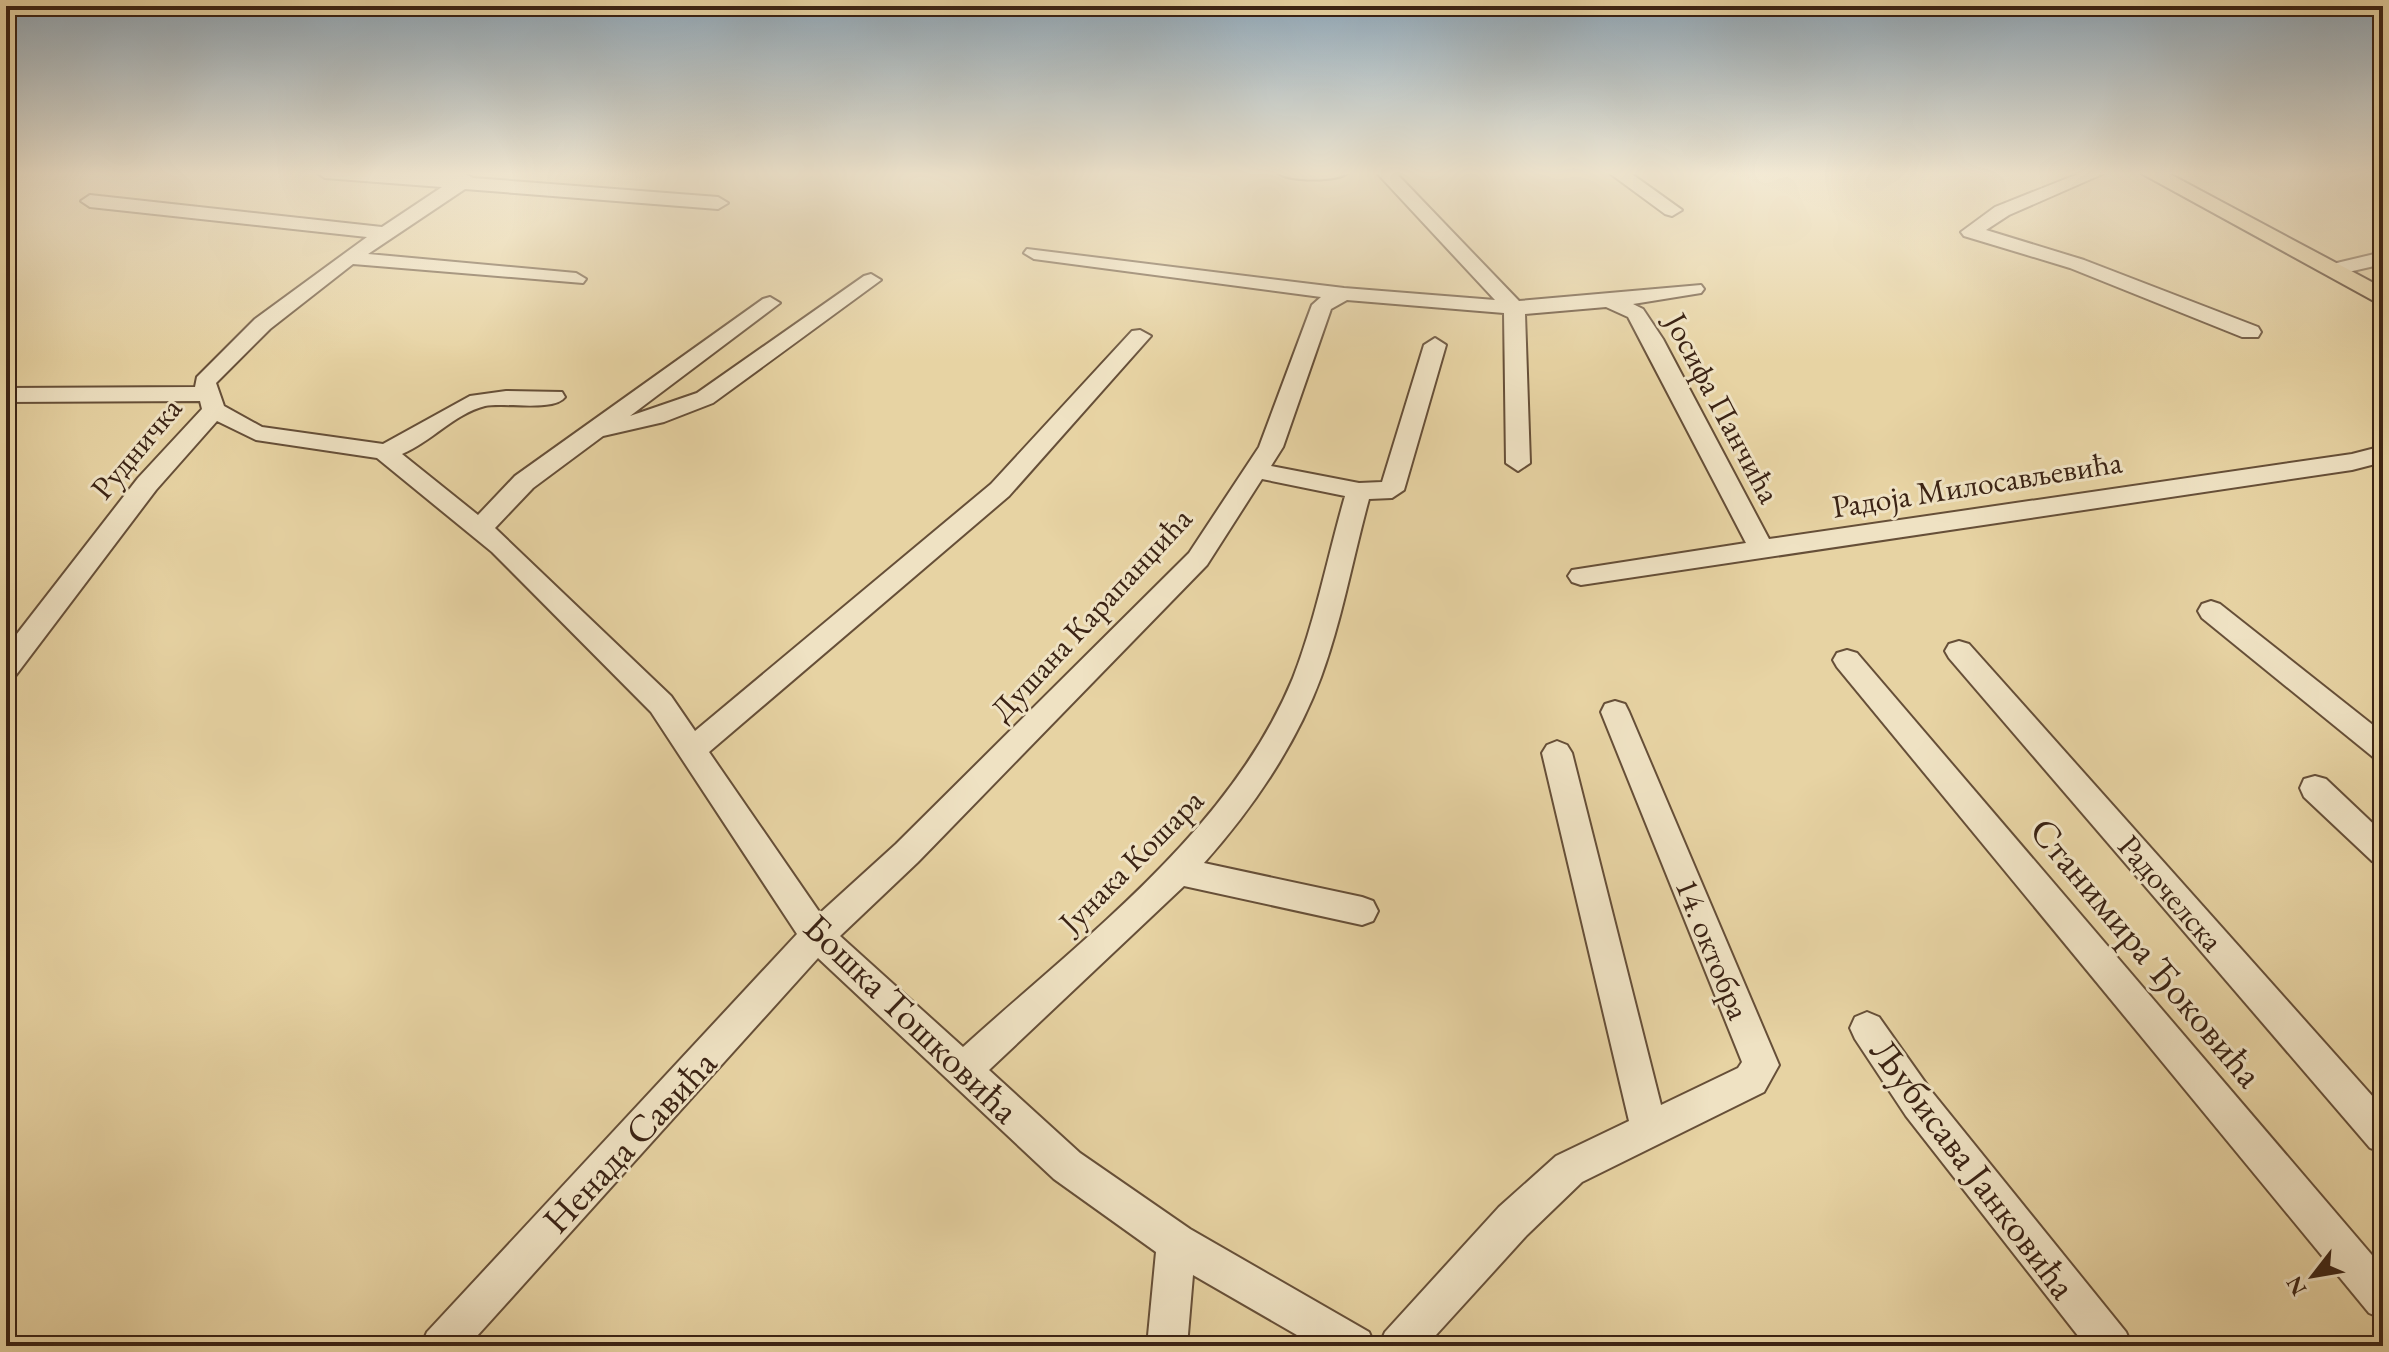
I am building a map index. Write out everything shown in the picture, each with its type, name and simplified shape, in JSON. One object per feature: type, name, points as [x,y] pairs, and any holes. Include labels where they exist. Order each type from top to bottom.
[{"type":"main road","points":[[2267,235],[2383,298]]},
{"type":"street","name":"Рудничка","points":[[6,668],[211,402],[205,382],[238,344],[383,235]]},
{"type":"street","points":[[1445,235],[1514,308],[1518,463]]},
{"type":"street","points":[[1981,235],[2077,264],[2250,332]]},
{"type":"street","points":[[1034,253],[1344,294],[1514,308],[1609,301]]},
{"type":"street","points":[[351,258],[576,279]]},
{"type":"street","points":[[2331,270],[2383,258]]},
{"type":"street","points":[[593,430],[656,417],[705,398],[871,280]]},
{"type":"street","name":"Јосифа Панчића","points":[[1609,301],[1694,289]]},
{"type":"street","name":"Душана Карапанџића","points":[[817,936],[907,853],[1198,559],[1259,471],[1271,447],[1322,305],[1344,294]]},
{"type":"street","name":"Јосифа Панчића","points":[[1609,301],[1636,313],[1652,339],[1762,550]]},
{"type":"street","points":[[479,529],[524,482],[770,303]]},
{"type":"street","points":[[692,750],[1000,490],[1140,336]]},
{"type":"street","points":[[1259,471],[1359,491],[1392,490],[1435,345]]},
{"type":"street","points":[[6,395],[211,402],[256,433],[384,452],[406,446],[478,401],[554,397]]},
{"type":"street","name":"Бошка Тошковића","points":[[384,452],[479,529],[661,704],[817,936],[963,1071],[1067,1166],[1176,1243],[1355,1346]]},
{"type":"street","name":"Радоја Милосављевића","points":[[1581,576],[2352,462],[2383,454]]},
{"type":"street","name":"Јунака Кошара","points":[[963,1071],[1178,871],[1231,812],[1273,745],[1307,677],[1359,491]]},
{"type":"street","points":[[2211,611],[2383,749]]},
{"type":"street","name":"Радочелска","points":[[1959,651],[2383,1135]]},
{"type":"street","name":"Станимира Ђоковића","points":[[1847,660],[2383,1299]]},
{"type":"street","name":"14. октобра","points":[[1399,1346],[1513,1221],[1569,1169],[1751,1080],[1761,1065],[1615,712]]},
{"type":"street","points":[[1557,753],[1649,1130]]},
{"type":"street","points":[[2315,788],[2383,852]]},
{"type":"street","points":[[1178,871],[1362,911]]},
{"type":"street","name":"Ненада Савића","points":[[441,1346],[817,936]]},
{"type":"street","name":"Љубисава Јанковића","points":[[1867,1028],[1919,1104],[2112,1346]]},
{"type":"street","points":[[1167,1346],[1176,1243]]}]
